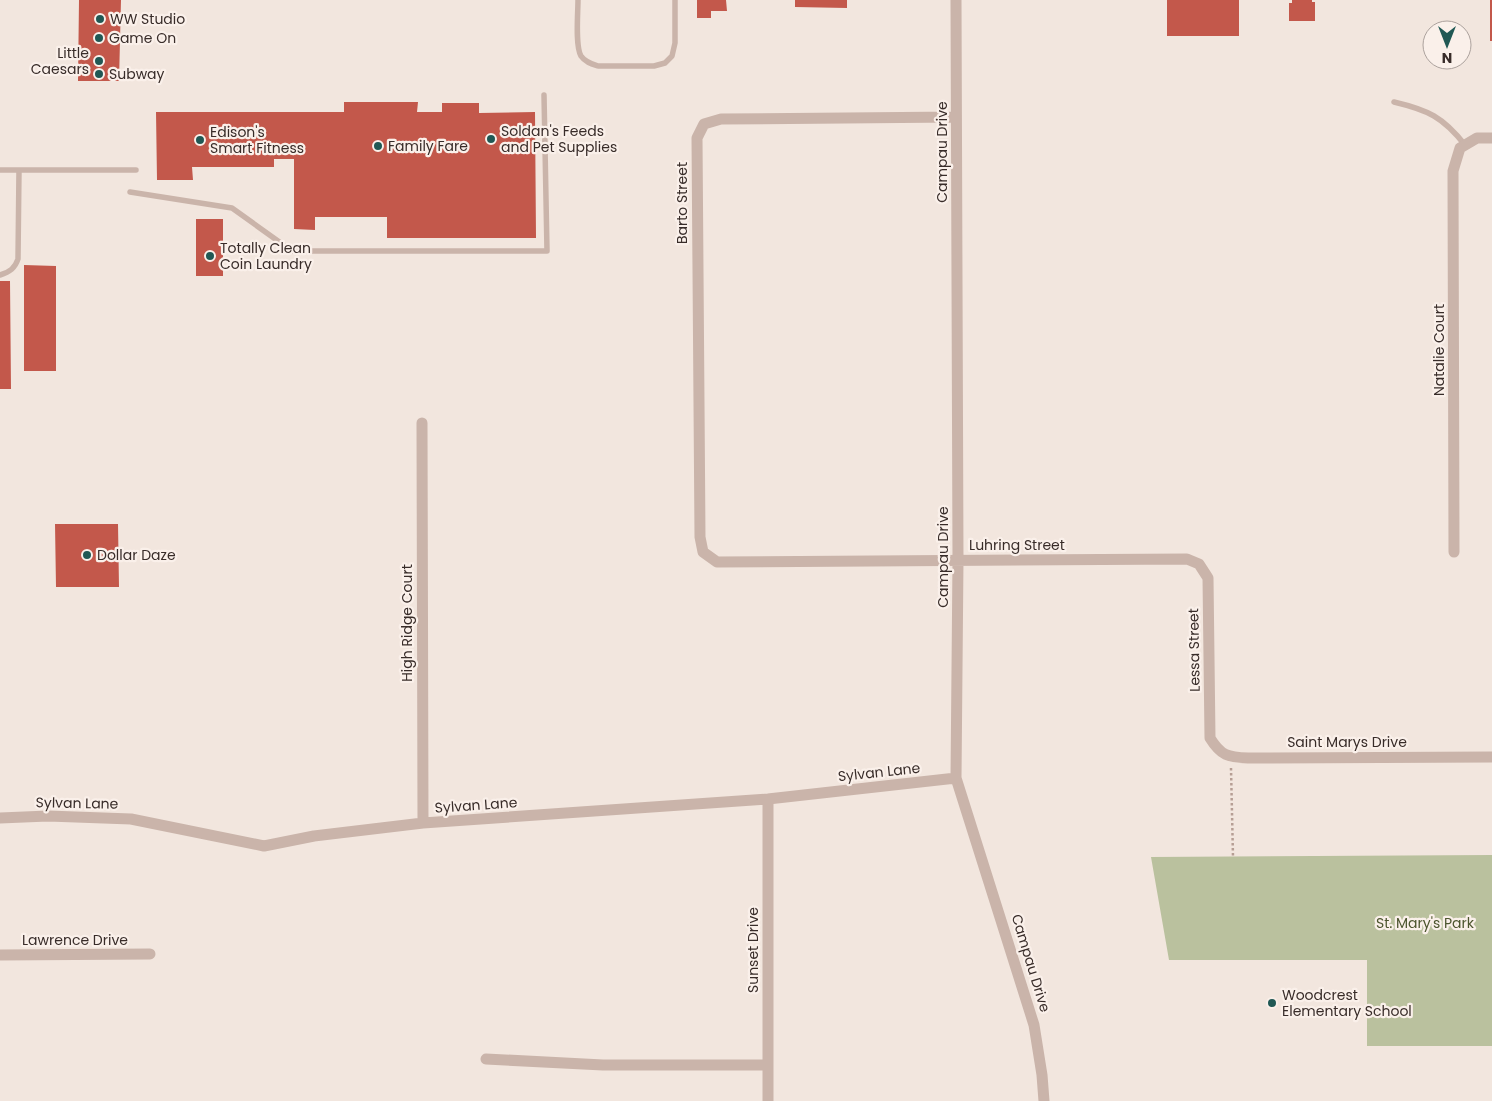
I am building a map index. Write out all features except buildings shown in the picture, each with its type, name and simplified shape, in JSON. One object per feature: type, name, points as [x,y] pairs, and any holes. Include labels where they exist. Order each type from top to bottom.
[{"type":"street","name":"Campau Drive","points":[[956,0],[958,560],[956,778],[1034,1025],[1044,1101]]},
{"type":"street","name":"Barto Street","points":[[700,537],[697,138],[704,124],[721,118],[956,117]]},
{"type":"street","points":[[1462,147],[1476,138],[1492,138]]},
{"type":"street","name":"Natalie Court","points":[[1454,552],[1453,171],[1462,147]]},
{"type":"street","name":"High Ridge Court","points":[[422,423],[423,823]]},
{"type":"street","name":"Luhring Street","points":[[700,537],[703,552],[716,562],[1187,559],[1199,564]]},
{"type":"street","name":"Lessa Street","points":[[1199,564],[1208,578],[1210,738],[1218,750],[1231,757]]},
{"type":"street","name":"Saint Marys Drive","points":[[1231,757],[1492,757]]},
{"type":"street","name":"Sylvan Lane","points":[[0,818],[48,816],[132,819],[264,846],[314,836],[423,823],[768,799],[956,778]]},
{"type":"street","name":"Sunset Drive","points":[[768,799],[768,1101]]},
{"type":"street","name":"Lawrence Drive","points":[[0,956],[150,954]]},
{"type":"street","points":[[486,1059],[603,1065],[768,1065]]},
{"type":"lane","points":[[578,0],[578,46],[581,56],[598,66],[654,66],[665,63],[672,56],[675,43],[675,0]]},
{"type":"lane","points":[[130,192],[232,208],[292,251],[546,251],[544,95]]},
{"type":"lane","points":[[1394,102],[1427,111],[1448,126],[1462,147]]},
{"type":"lane","points":[[0,170],[136,170]]},
{"type":"lane","points":[[0,275],[16,267],[18,259],[19,170]]},
{"type":"path","points":[[1231,757],[1233,857]]},
{"type":"green space","name":"St. Mary's Park","points":[[1492,855],[1492,1046],[1367,1046],[1367,960],[1169,960],[1151,857]]},
{"type":"place","name":"WW Studio","points":[[100,19]]},
{"type":"place","name":"Game On","points":[[99,38]]},
{"type":"place","name":"Little Caesars","points":[[99,61]]},
{"type":"place","name":"Subway","points":[[99,74]]},
{"type":"place","name":"Soldan's Feeds and Pet Supplies","points":[[491,139]]},
{"type":"place","name":"Edison's Smart Fitness","points":[[200,140]]},
{"type":"place","name":"Family Fare","points":[[378,146]]},
{"type":"place","name":"Totally Clean Coin Laundry","points":[[210,256]]},
{"type":"place","name":"Dollar Daze","points":[[87,555]]},
{"type":"place","name":"Woodcrest Elementary School","points":[[1272,1003]]}]
